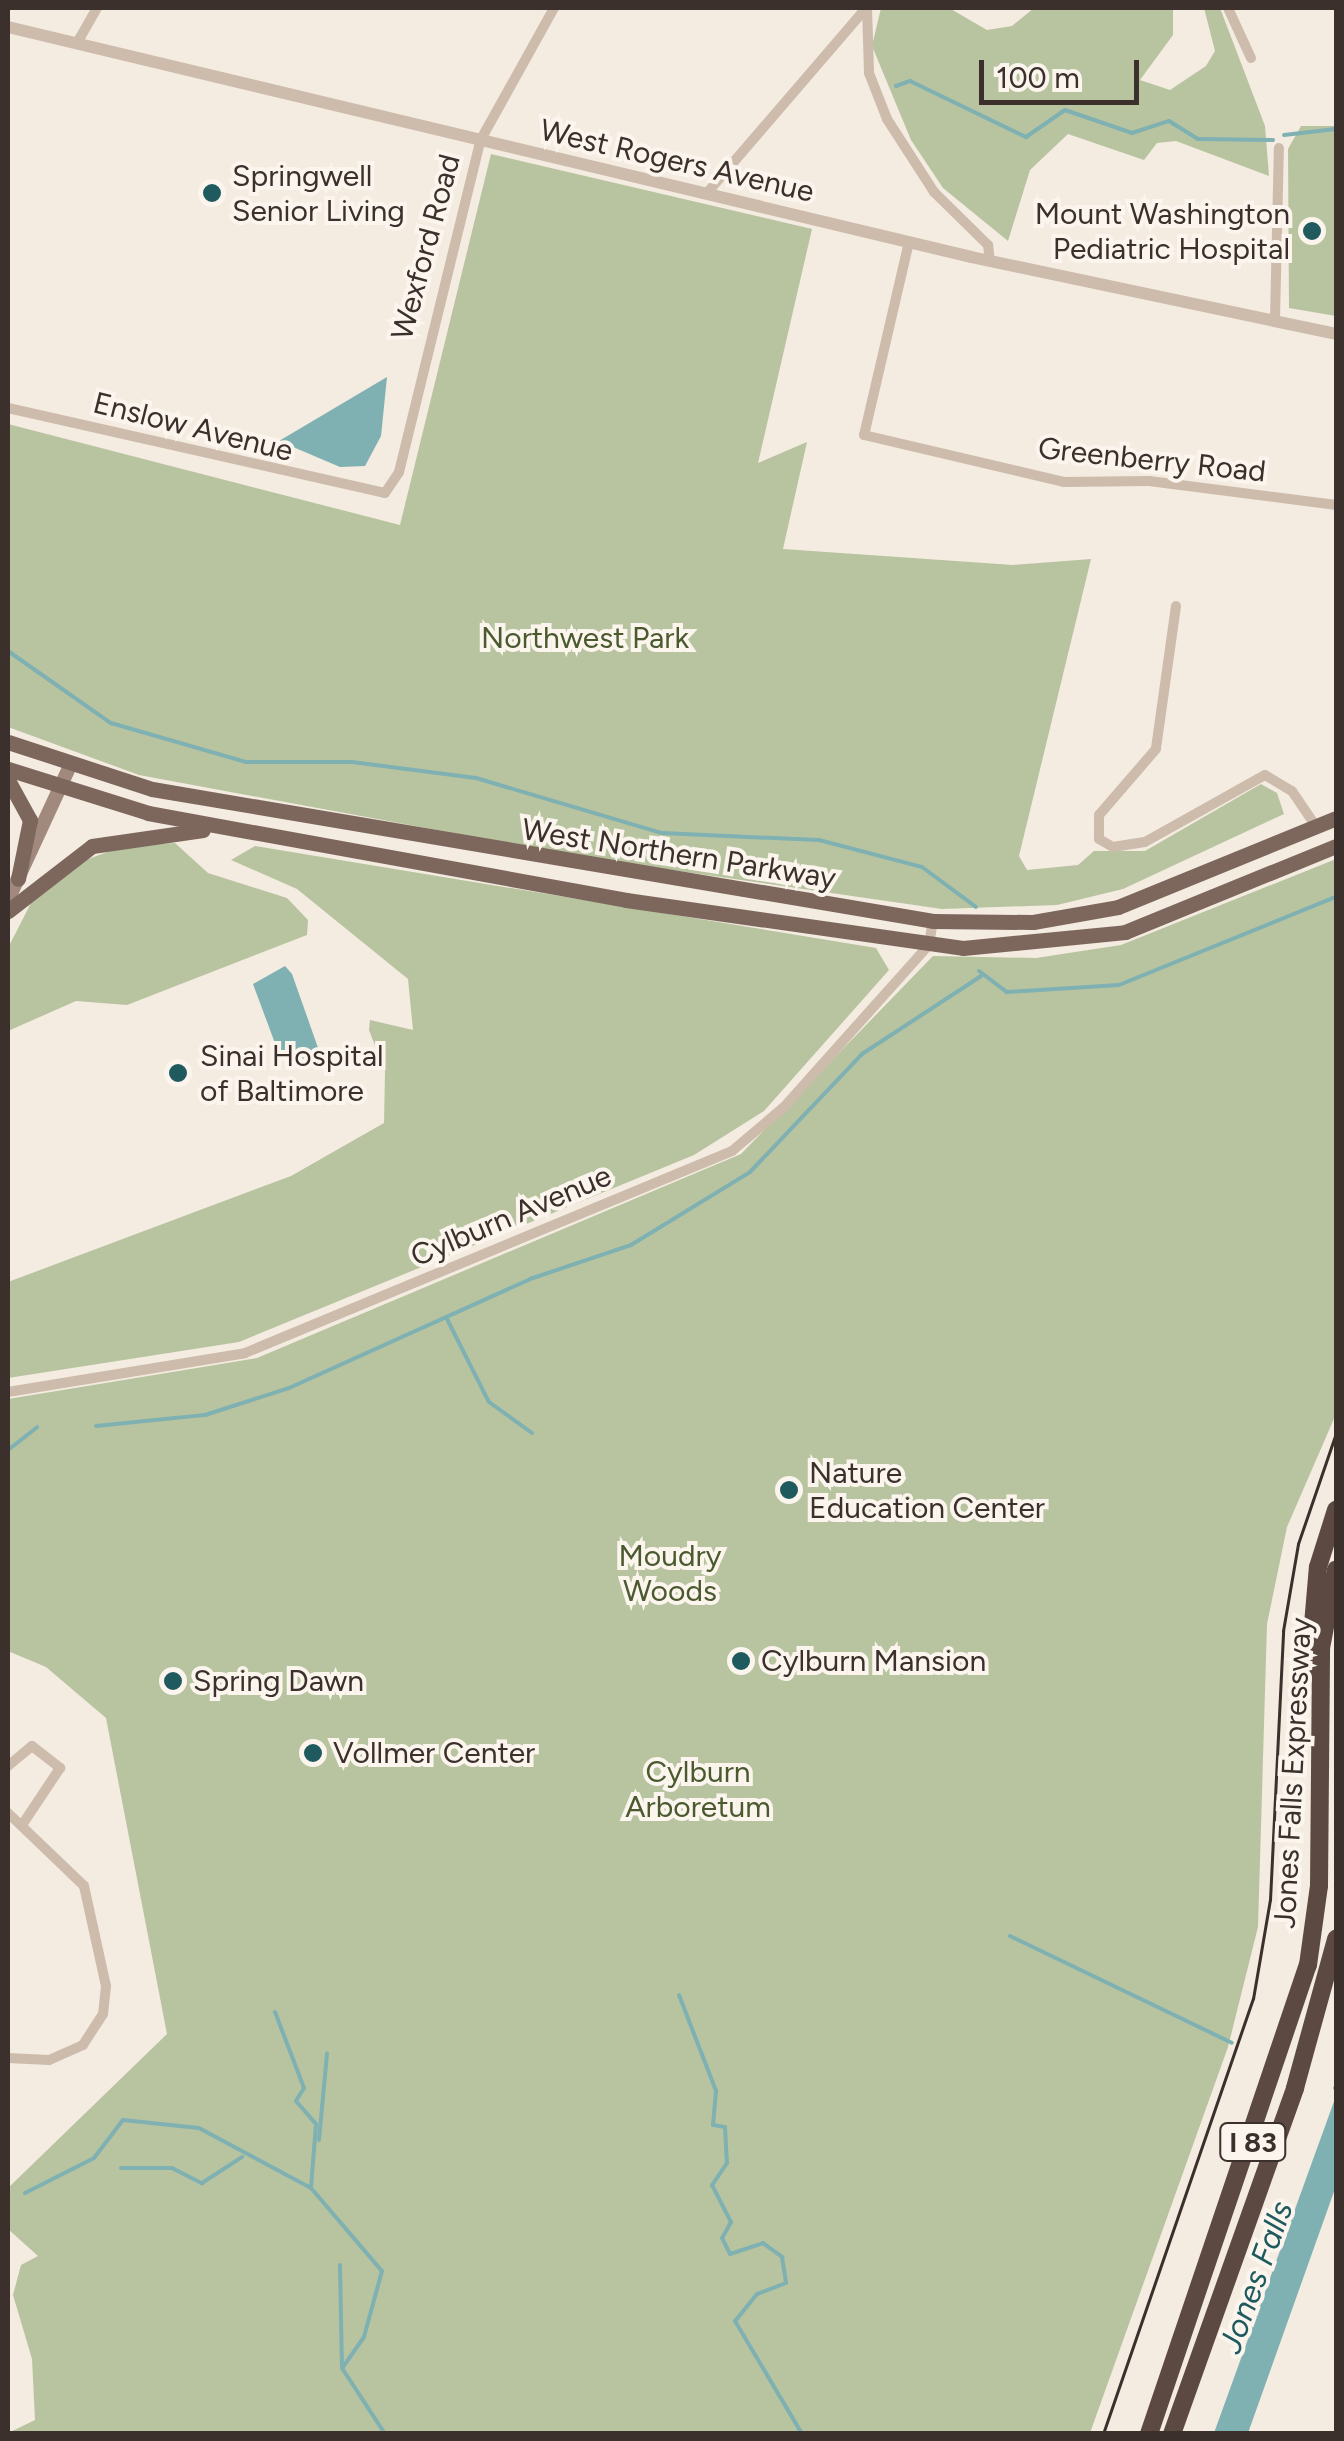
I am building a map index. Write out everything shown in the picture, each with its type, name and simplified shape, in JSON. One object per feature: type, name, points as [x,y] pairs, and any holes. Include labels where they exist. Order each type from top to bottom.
[{"type":"highway","points":[[1320,1841],[1309,1646],[1336,1510]]},
{"type":"highway","name":"Jones Falls Expressway","points":[[1148,2434],[1299,2002],[1320,1841],[1319,1688],[1336,1569]]},
{"type":"highway","name":"Jones Falls Expressway","points":[[1172,2434],[1306,2056],[1336,1939]]},
{"type":"main road","name":"West Northern Parkway","points":[[8,742],[69,768],[566,866],[933,921],[1033,922],[1118,907],[1336,818]]},
{"type":"main road","points":[[8,900],[62,791],[69,768]]},
{"type":"main road","name":"West Northern Parkway","points":[[8,769],[62,791],[237,829],[929,945],[1032,946],[1124,932],[1336,846]]},
{"type":"main road","points":[[8,780],[30,820],[18,879]]},
{"type":"main road","points":[[8,911],[92,846],[138,833],[237,829]]},
{"type":"street","points":[[77,43],[97,8]]},
{"type":"street","name":"Wexford Road","points":[[367,495],[384,494],[398,472],[480,141],[554,8]]},
{"type":"street","points":[[707,193],[866,8]]},
{"type":"street","points":[[866,8],[869,73],[888,120],[934,192],[988,245],[990,261]]},
{"type":"street","points":[[1228,8],[1251,58]]},
{"type":"street","name":"West Rogers Avenue","points":[[8,27],[990,261],[1336,334]]},
{"type":"street","points":[[1275,319],[1280,148]]},
{"type":"street","name":"Greenberry Road","points":[[909,242],[864,435],[1064,482],[1149,481],[1336,505]]},
{"type":"street","name":"Enslow Avenue","points":[[8,408],[367,495]]},
{"type":"street","points":[[1176,606],[1156,749],[1100,814],[1099,839],[1113,847],[1145,842],[1264,775],[1292,790],[1315,825]]},
{"type":"street","points":[[929,945],[933,921]]},
{"type":"street","name":"Cylburn Avenue","points":[[8,1392],[245,1353],[732,1151],[784,1107],[929,945]]},
{"type":"street","points":[[8,1766],[32,1746],[60,1768],[22,1825]]},
{"type":"street","points":[[8,1814],[84,1886],[106,1986],[103,2014],[83,2044],[50,2060],[8,2058]]},
{"type":"green space","points":[[881,8],[949,8],[987,30],[1012,26],[1034,8],[1173,8],[1173,35],[1140,80],[1170,90],[1206,66],[1215,51],[1204,8],[1220,8],[1265,126],[1269,176],[1176,141],[1157,143],[1144,160],[1068,134],[1030,170],[1008,241],[943,188],[911,140],[872,46]]},
{"type":"green space","name":"Mount Washington Pediatric Hospital","points":[[1301,126],[1336,126],[1336,316],[1289,308],[1288,149]]},
{"type":"green space","name":"Northwest Park","points":[[491,154],[812,229],[758,463],[807,442],[783,549],[1013,565],[1091,559],[1019,856],[1027,870],[1078,865],[1094,851],[1145,851],[1261,784],[1277,793],[1284,814],[1123,889],[1057,905],[942,909],[588,858],[139,775],[8,727],[8,424],[400,525]]},
{"type":"green space","points":[[175,843],[208,873],[287,898],[308,920],[307,935],[127,1005],[76,1001],[8,1031],[8,948],[34,897],[66,867],[124,846]]},
{"type":"green space","points":[[255,846],[876,948],[889,970],[764,1111],[694,1155],[239,1342],[8,1378],[8,1282],[291,1176],[384,1123],[385,1071],[369,1030],[370,1020],[413,1030],[408,979],[297,889],[231,860]]},
{"type":"green space","name":"Cylburn Arboretum","points":[[1336,859],[1336,1414],[1287,1527],[1267,1624],[1258,1927],[1228,2047],[1090,2433],[8,2433],[35,2420],[32,2359],[13,2295],[21,2265],[38,2256],[8,2229],[8,2188],[167,2034],[106,1718],[46,1667],[8,1651],[8,1399],[257,1358],[741,1154],[933,956],[1036,958],[1121,945]]},
{"type":"water","points":[[387,377],[381,436],[365,466],[340,467],[279,441]]},
{"type":"water","points":[[285,966],[292,974],[323,1062],[279,1054],[253,984]]},
{"type":"water","name":"Jones Falls","points":[[1336,2096],[1336,2186],[1248,2433],[1214,2433]]},
{"type":"waterway","points":[[896,86],[910,81],[1026,137],[1065,110],[1132,133],[1169,121],[1198,139],[1273,140]]},
{"type":"waterway","points":[[1284,135],[1336,129]]},
{"type":"waterway","points":[[8,651],[111,723],[246,762],[352,762],[476,778],[662,833],[819,840],[922,867],[976,907]]},
{"type":"waterway","points":[[979,971],[1007,992],[1119,985],[1336,897]]},
{"type":"waterway","points":[[96,1426],[205,1415],[289,1388],[530,1279],[631,1245],[750,1172],[862,1054],[981,976]]},
{"type":"waterway","points":[[446,1317],[489,1402],[532,1433]]},
{"type":"waterway","points":[[8,1450],[37,1427]]},
{"type":"waterway","points":[[1010,1936],[1232,2043]]},
{"type":"waterway","points":[[679,1995],[716,2091],[713,2125],[725,2127],[727,2163],[712,2185],[731,2222],[722,2238],[730,2254],[763,2243],[782,2257],[786,2283],[757,2294],[735,2321],[802,2434]]},
{"type":"waterway","points":[[275,2012],[304,2088],[296,2101],[316,2124],[311,2188]]},
{"type":"waterway","points":[[319,2140],[327,2053]]},
{"type":"waterway","points":[[25,2193],[94,2158],[123,2120],[199,2128],[311,2188],[382,2271],[364,2337],[342,2368],[385,2434]]},
{"type":"waterway","points":[[121,2168],[172,2168],[202,2183],[242,2157]]},
{"type":"waterway","points":[[340,2265],[342,2367]]},
{"type":"tram line","points":[[1103,2434],[1253,1999],[1270,1900],[1283,1631],[1298,1544],[1336,1433]]},
{"type":"place","name":"Springwell Senior Living","points":[[212,193]]},
{"type":"place","name":"Mount Washington Pediatric Hospital","points":[[1312,231]]},
{"type":"place","name":"Sinai Hospital of Baltimore","points":[[178,1073]]},
{"type":"place","name":"Nature Education Center","points":[[789,1490]]},
{"type":"place","name":"Cylburn Mansion","points":[[741,1661]]},
{"type":"place","name":"Spring Dawn","points":[[173,1681]]},
{"type":"place","name":"Vollmer Center","points":[[313,1753]]},
{"type":"park label","name":"Moudry Woods","points":[[670,1573]]}]
